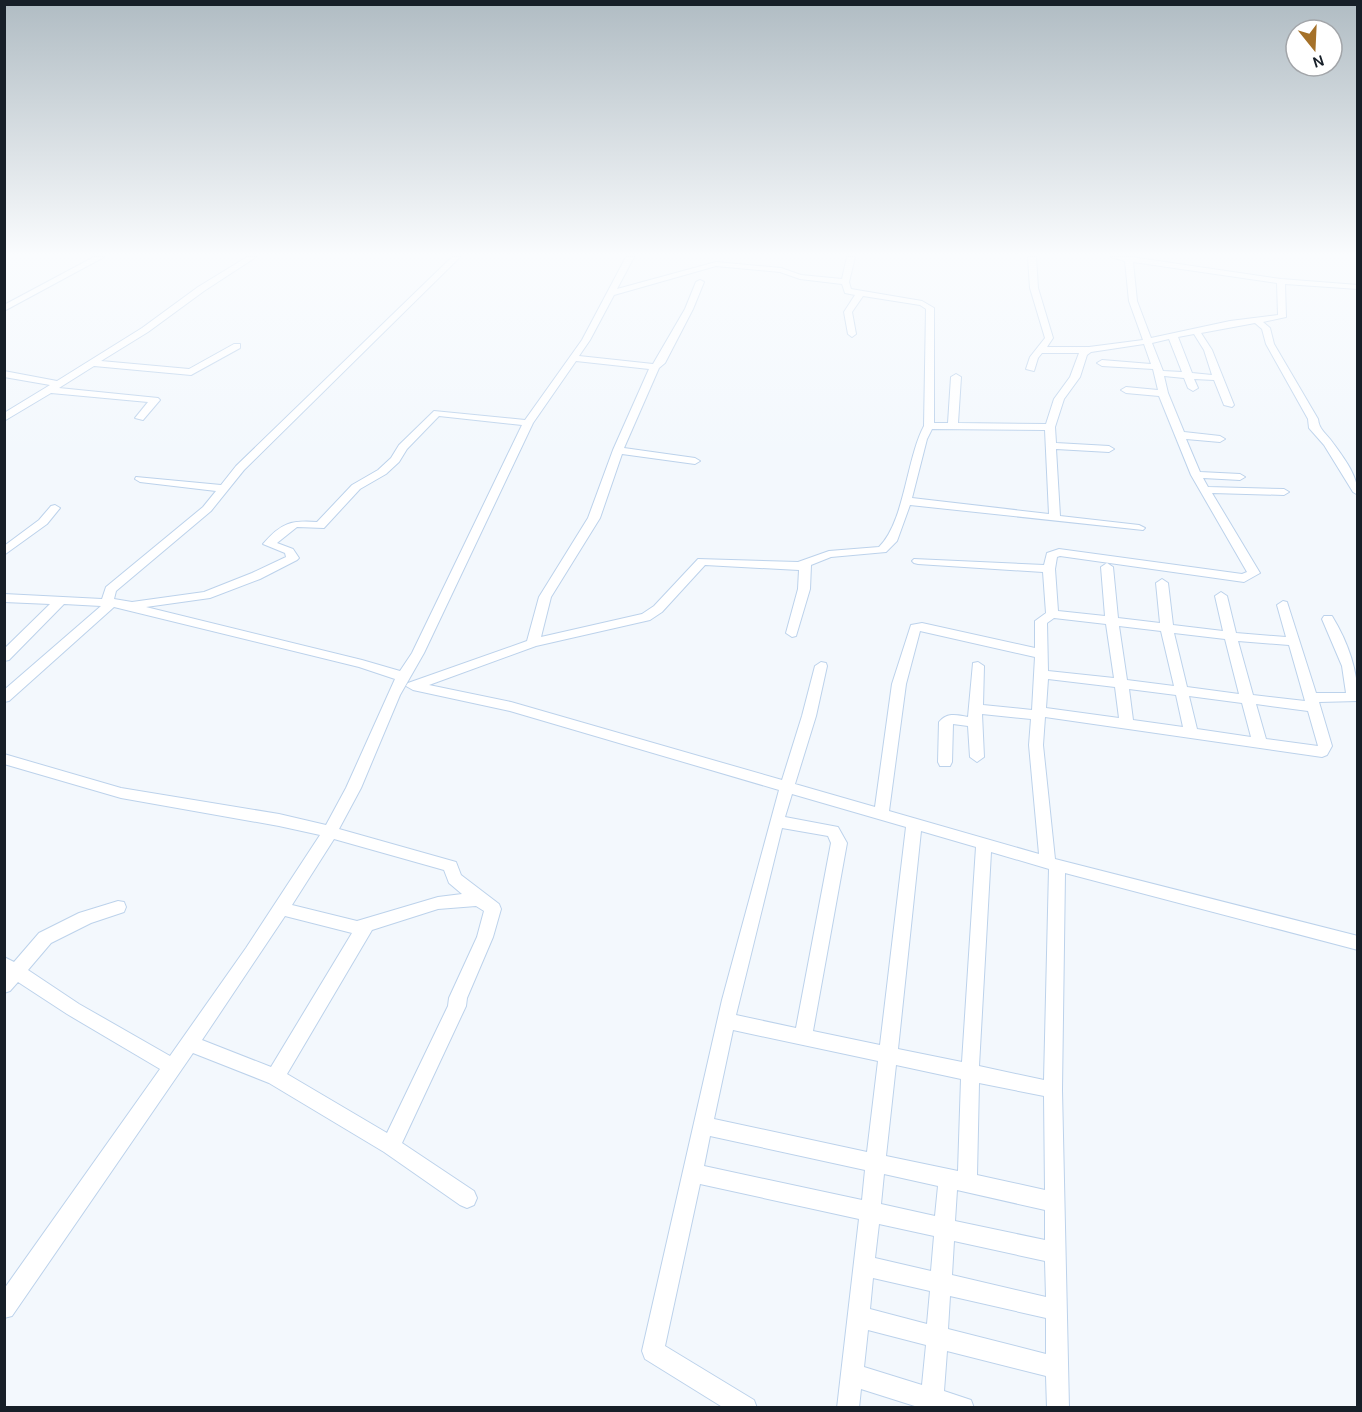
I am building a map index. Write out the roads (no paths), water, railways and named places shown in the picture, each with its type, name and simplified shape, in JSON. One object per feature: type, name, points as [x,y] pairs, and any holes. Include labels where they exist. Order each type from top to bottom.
[{"type":"street","points":[[4,418],[152,323]]},
{"type":"street","points":[[114,602],[110,590],[190,524],[225,489],[240,468],[389,323]]},
{"type":"street","points":[[4,1308],[281,909],[330,832],[351,796],[528,423],[586,340],[595,323]]},
{"type":"street","points":[[533,643],[545,597],[594,518],[618,450],[655,367],[660,363],[682,323]]},
{"type":"street","points":[[850,323],[852,334]]},
{"type":"street","points":[[405,682],[533,643],[646,616],[657,609],[702,561],[787,566],[805,564],[841,552],[882,550],[891,541],[906,501],[922,439],[929,426],[930,323]]},
{"type":"street","points":[[1031,369],[1034,357],[1049,338],[1045,323]]},
{"type":"street","points":[[1052,614],[1049,568],[1052,555],[1066,552],[1251,577],[1254,573],[1243,550],[1196,475],[1163,393],[1158,370],[1141,323]]},
{"type":"street","points":[[1040,350],[1089,350],[1148,342],[1230,324],[1245,323]]},
{"type":"street","points":[[1259,323],[1266,328],[1270,344],[1313,419],[1314,428],[1328,443],[1358,492]]},
{"type":"street","points":[[1196,332],[1208,350],[1229,405]]},
{"type":"street","points":[[1173,337],[1193,387]]},
{"type":"street","points":[[91,363],[191,372],[237,346]]},
{"type":"street","points":[[1055,517],[1050,427],[1059,399],[1075,377],[1083,354],[1089,350]]},
{"type":"street","points":[[572,358],[655,367]]},
{"type":"street","points":[[1102,363],[1218,378]]},
{"type":"street","points":[[4,374],[54,387],[155,400],[140,418]]},
{"type":"street","points":[[953,424],[956,377]]},
{"type":"street","points":[[1126,390],[1163,393]]},
{"type":"street","points":[[4,598],[59,603],[114,602],[135,605],[206,595],[256,576],[293,558],[289,551],[269,543],[295,525],[320,526],[356,487],[382,472],[395,460],[403,447],[437,413],[528,423]]},
{"type":"street","points":[[929,426],[953,424],[1050,427]]},
{"type":"street","points":[[1180,435],[1220,439]]},
{"type":"street","points":[[1052,446],[1109,449]]},
{"type":"street","points":[[618,450],[695,461]]},
{"type":"street","points":[[1196,475],[1240,477]]},
{"type":"street","points":[[140,479],[225,489]]},
{"type":"street","points":[[1204,489],[1284,492]]},
{"type":"street","points":[[906,501],[1138,528]]},
{"type":"street","points":[[4,552],[43,522],[55,508]]},
{"type":"street","points":[[918,561],[1049,568]]},
{"type":"street","points":[[792,633],[804,590],[805,564]]},
{"type":"street","points":[[1107,567],[1127,724]]},
{"type":"street","points":[[1162,583],[1167,628],[1191,733]]},
{"type":"street","points":[[1221,596],[1260,743]]},
{"type":"street","points":[[4,698],[114,602]]},
{"type":"street","points":[[4,657],[59,603]]},
{"type":"street","points":[[135,605],[139,609],[371,666],[405,682],[511,707],[788,785],[816,797],[984,844],[1358,943]]},
{"type":"street","points":[[945,762],[946,722],[976,715],[1038,713],[1322,752],[1325,746],[1283,605]]},
{"type":"street","points":[[1058,1407],[1053,1090],[1053,863],[1036,745],[1042,674],[1041,621],[1052,614],[1294,642]]},
{"type":"street","points":[[1042,674],[1247,699],[1312,702],[1353,698],[1348,666],[1328,619]]},
{"type":"street","points":[[881,815],[898,684],[915,627],[1042,654]]},
{"type":"street","points":[[742,1406],[653,1351],[727,1021],[776,821],[822,666]]},
{"type":"street","points":[[978,666],[976,715],[978,757]]},
{"type":"street","points":[[4,759],[150,799],[190,804],[330,832],[450,866],[455,879],[493,909],[484,938],[454,1012],[391,1146]]},
{"type":"street","points":[[776,821],[833,831],[839,843],[803,1037]]},
{"type":"street","points":[[848,1407],[914,824]]},
{"type":"street","points":[[933,1403],[945,1229],[958,1181],[970,1072],[984,844]]},
{"type":"street","points":[[281,909],[357,928],[438,903],[479,899]]},
{"type":"street","points":[[118,907],[85,918],[45,938],[8,974],[171,1066]]},
{"type":"street","points":[[275,1077],[365,927]]},
{"type":"street","points":[[727,1021],[1053,1090]]},
{"type":"street","points":[[189,1043],[275,1077],[391,1146],[467,1198]]},
{"type":"street","points":[[705,1125],[1055,1202]]},
{"type":"street","points":[[694,1173],[1056,1253]]},
{"type":"street","points":[[864,1266],[1057,1310]]},
{"type":"street","points":[[858,1317],[1058,1368]]},
{"type":"street","points":[[852,1376],[933,1403],[963,1407]]}]
